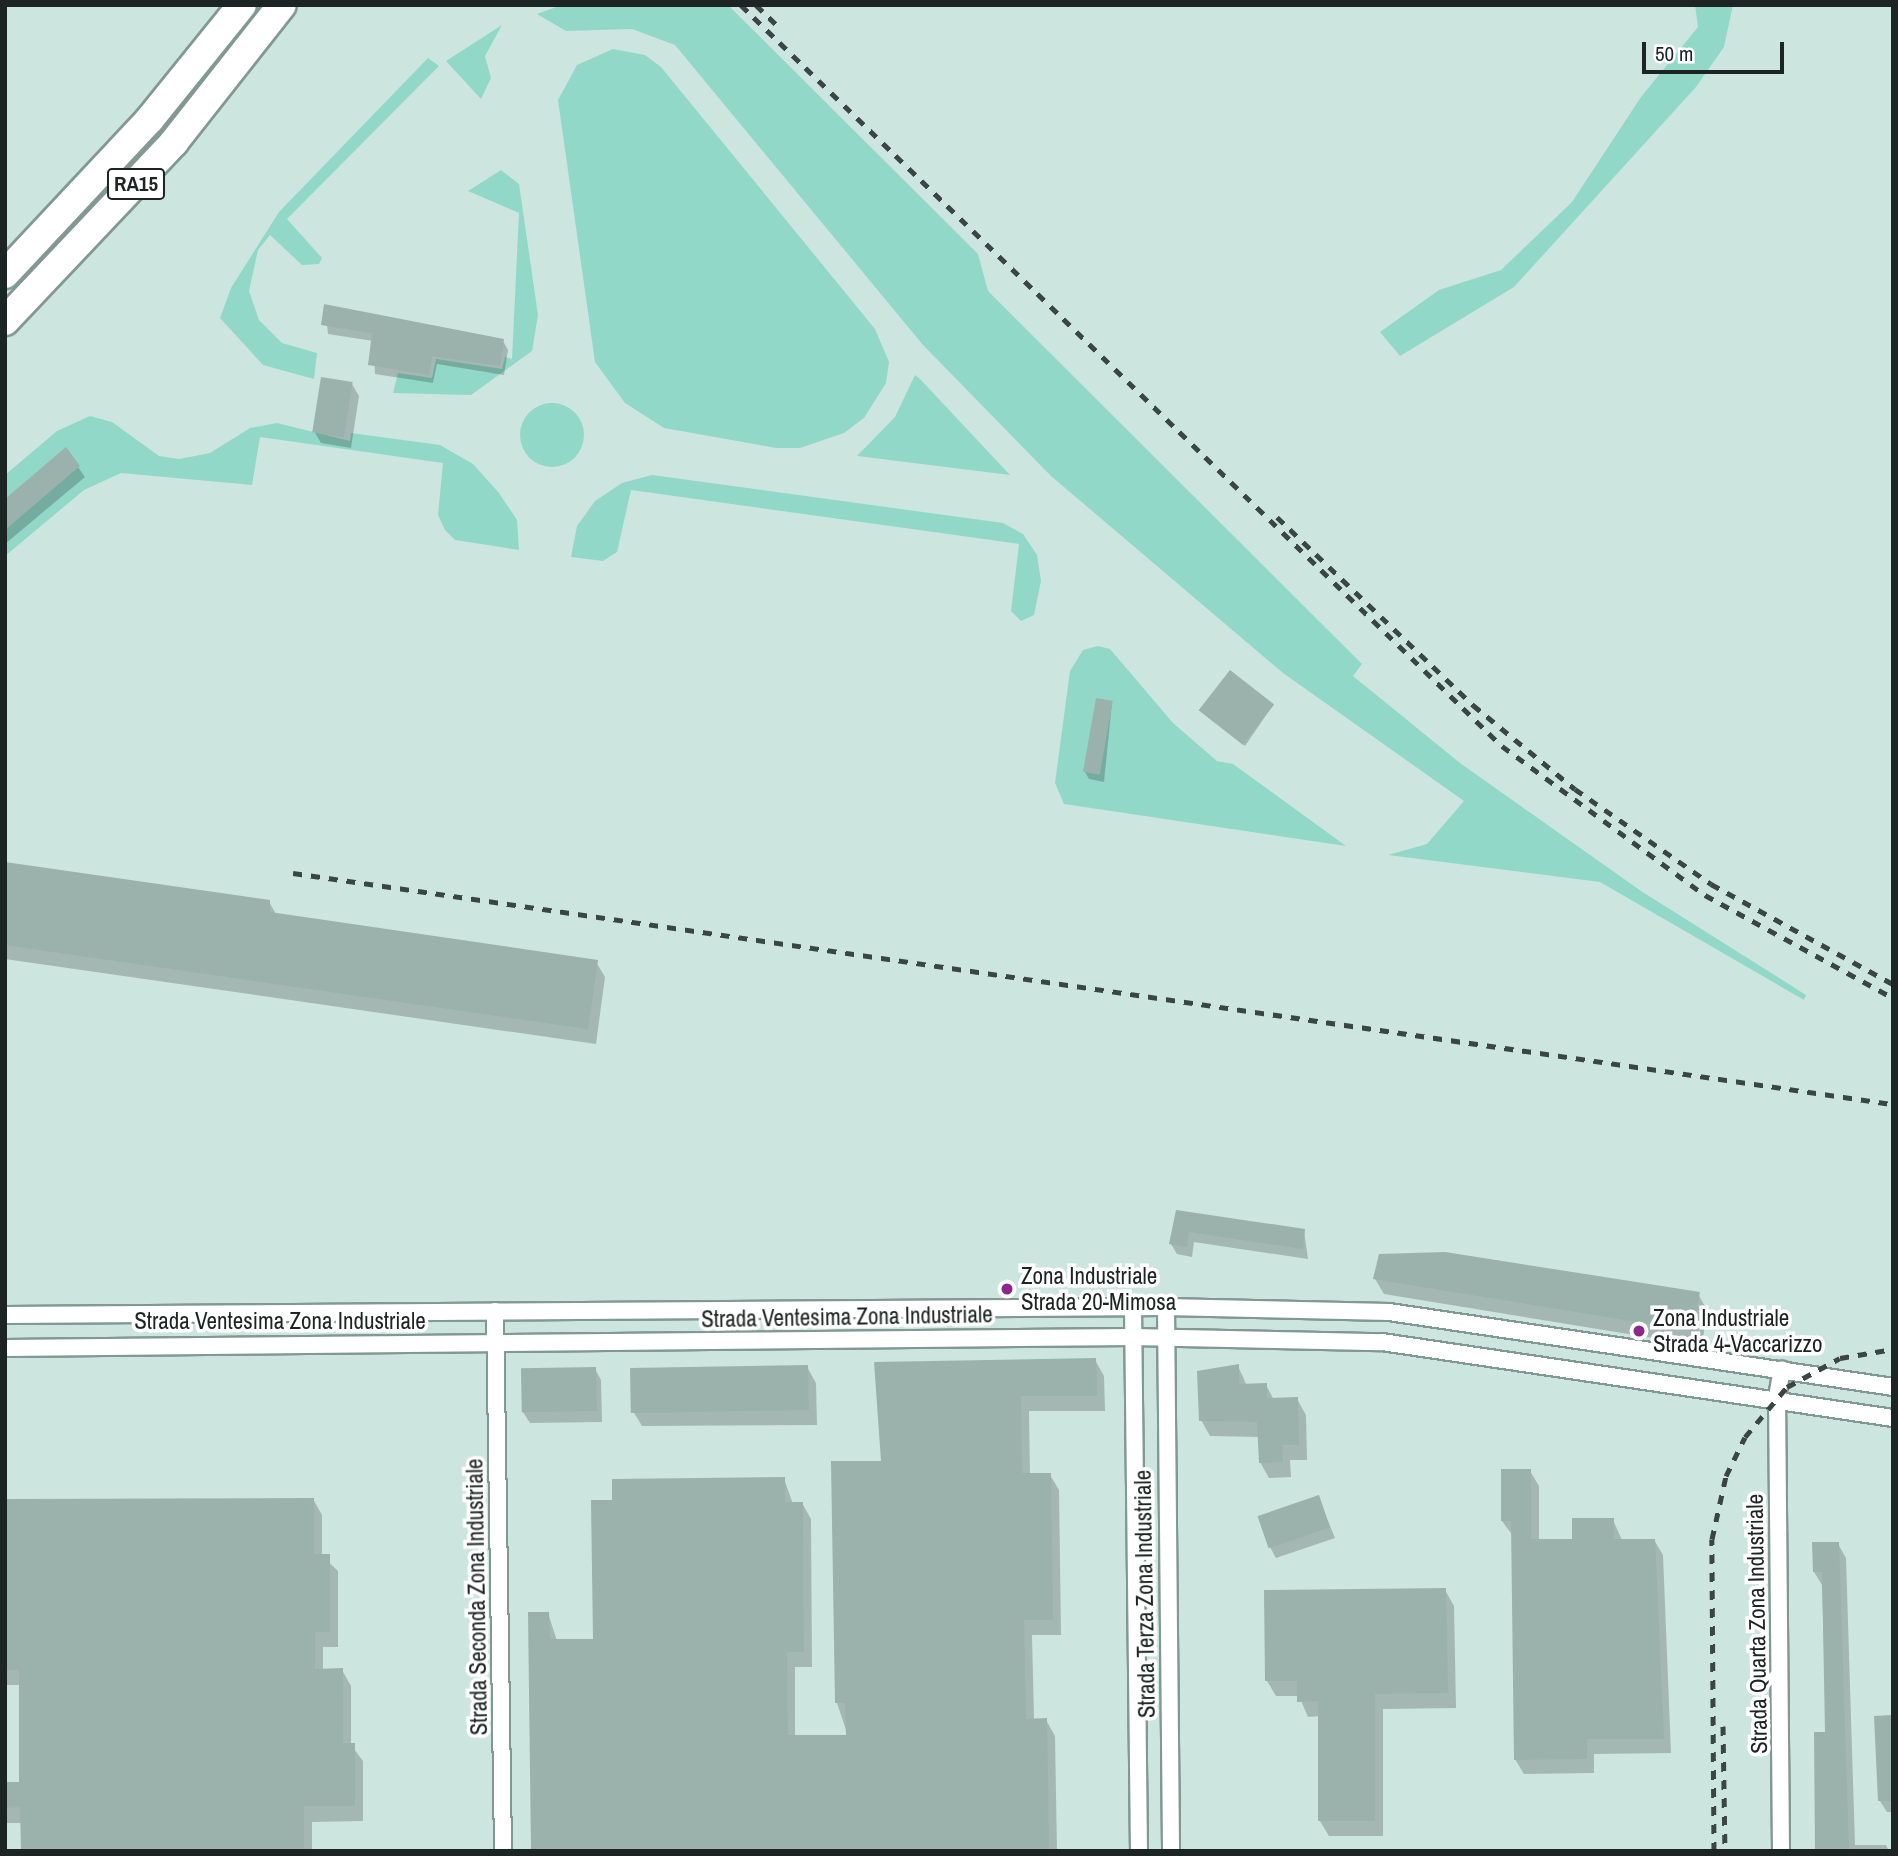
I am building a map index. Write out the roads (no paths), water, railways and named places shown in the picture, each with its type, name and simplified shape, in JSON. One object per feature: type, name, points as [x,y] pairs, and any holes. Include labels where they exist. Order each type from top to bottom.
[{"type":"highway","name":"RA15","points":[[5,274],[150,119],[242,5]]},
{"type":"highway","name":"RA15","points":[[5,321],[174,142],[282,5]]},
{"type":"street","name":"Strada Ventesima Zona Industriale","points":[[5,1315],[1133,1307],[1389,1312],[1893,1387]]},
{"type":"street","name":"Strada Terza Zona Industriale","points":[[1133,1307],[1139,1851]]},
{"type":"street","name":"Strada Terza Zona Industriale","points":[[1166,1307],[1171,1851]]},
{"type":"street","points":[[988,1308],[988,1338]]},
{"type":"street","points":[[848,1309],[848,1340]]},
{"type":"street","name":"Strada Seconda Zona Industriale","points":[[495,1311],[503,1851]]},
{"type":"street","points":[[1545,1367],[1548,1336]]},
{"type":"street","name":"Strada Ventesima Zona Industriale","points":[[5,1348],[1166,1337],[1382,1342],[1545,1367],[1777,1397],[1893,1418]]},
{"type":"street","name":"Strada Quarta Zona Industriale","points":[[1782,1369],[1777,1397],[1782,1851]]},
{"type":"street","points":[[1135,1429],[1166,1430]]},
{"type":"street","points":[[1137,1611],[1168,1611]]},
{"type":"railway","points":[[741,5],[1502,746],[1705,895],[1893,998]]},
{"type":"railway","points":[[756,5],[778,26]]},
{"type":"railway","points":[[1277,517],[1473,705],[1575,789],[1711,884],[1893,984]]},
{"type":"railway","points":[[293,873],[1893,1104]]},
{"type":"railway","points":[[1714,1851],[1712,1539],[1726,1476],[1745,1437],[1787,1387],[1840,1358],[1893,1349]]},
{"type":"railway","points":[[1723,1726],[1725,1851]]},
{"type":"place","name":"Zona Industriale Strada 20-Mimosa","points":[[1007,1289]]},
{"type":"place","name":"Zona Industriale Strada 4-Vaccarizzo","points":[[1639,1331]]}]
